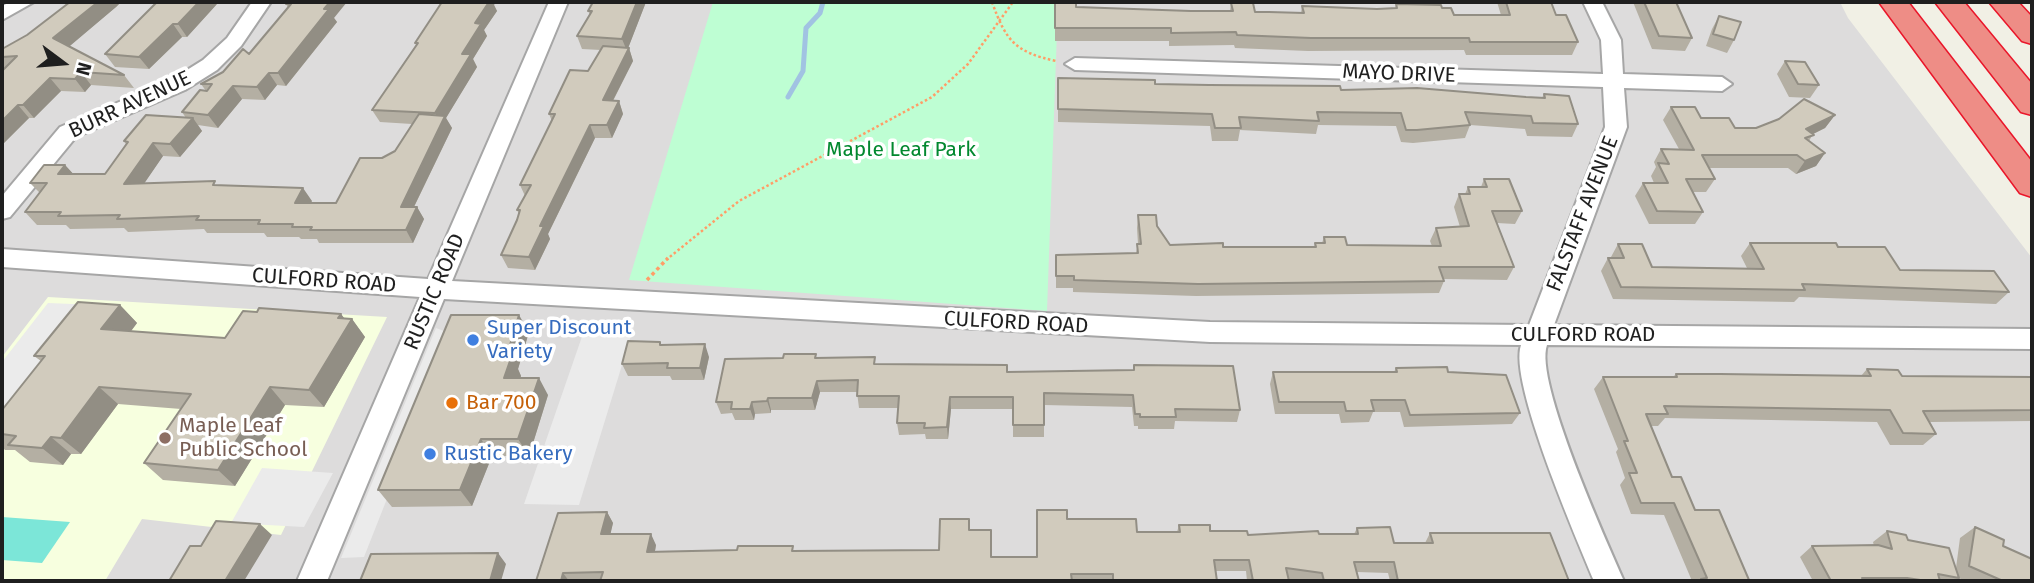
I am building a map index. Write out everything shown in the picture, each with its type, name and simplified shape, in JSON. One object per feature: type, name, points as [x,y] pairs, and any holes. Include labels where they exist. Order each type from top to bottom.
[{"type":"highway","points":[[1893,2],[2032,185]]},
{"type":"highway","points":[[1949,2],[2032,105]]},
{"type":"highway","points":[[2003,2],[2032,35]]},
{"type":"street","points":[[2,14],[24,2]]},
{"type":"street","name":"BURR AVENUE","points":[[2,211],[68,132],[178,85],[210,65],[234,42],[261,2]]},
{"type":"street","name":"RUSTIC ROAD","points":[[312,581],[558,2]]},
{"type":"street","name":"FALSTAFF AVENUE","points":[[1593,2],[1611,40],[1616,127],[1531,353],[1538,392],[1572,495],[1609,581]]},
{"type":"street","name":"MAYO DRIVE","points":[[1075,65],[1722,84]]},
{"type":"street","name":"CULFORD ROAD","points":[[2,258],[436,289],[1210,332],[2032,339]]},
{"type":"path","points":[[992,2],[1007,39],[1019,51],[1075,65]]},
{"type":"path","points":[[634,300],[648,278],[668,258],[739,201],[932,97],[968,64],[1013,2]]},
{"type":"shaded area","points":[[2,2],[1840,2],[1848,18],[2032,258],[2032,581],[2,581]]},
{"type":"shaded area","name":"Maple Leaf Public School","points":[[48,297],[387,317],[281,535],[142,519],[105,581],[2,581],[2,357]]},
{"type":"shaded area","points":[[48,303],[97,305],[2,444],[2,362]]},
{"type":"shaded area","points":[[586,325],[634,326],[579,505],[524,504]]},
{"type":"shaded area","points":[[436,328],[452,334],[364,557],[341,558]]},
{"type":"shaded area","points":[[262,468],[333,473],[304,527],[231,523]]},
{"type":"shaded area","points":[[2,517],[70,522],[42,563],[2,560]]},
{"type":"green space","name":"Maple Leaf Park","points":[[713,2],[1058,2],[1047,311],[629,280]]},
{"type":"building","points":[[70,2],[98,2],[53,38],[124,75],[81,72],[75,79],[50,78],[2,121],[2,71],[17,56],[2,57],[2,49],[27,35]]},
{"type":"building","points":[[157,2],[199,2],[139,57],[105,54]]},
{"type":"building","points":[[330,2],[324,9],[329,9],[278,73],[269,73],[257,87],[233,86],[208,115],[182,112],[200,90],[207,91],[212,84],[201,84],[223,72],[243,49],[249,54],[291,4],[286,4]]},
{"type":"building","points":[[442,2],[489,2],[475,23],[481,24],[462,54],[471,54],[435,113],[372,110],[418,43],[415,43]]},
{"type":"building","points":[[593,2],[637,2],[622,39],[577,36],[592,11],[588,11]]},
{"type":"building","points":[[1055,2],[1076,2],[1076,7],[1191,11],[1233,11],[1231,3],[1253,3],[1255,12],[1304,13],[1302,6],[1377,9],[1397,8],[1396,4],[1441,5],[1442,8],[1451,8],[1454,15],[1510,15],[1506,2],[1551,2],[1556,15],[1566,15],[1578,42],[1470,42],[1469,38],[1311,38],[1237,35],[1236,32],[1171,33],[1171,28],[1055,28]]},
{"type":"building","points":[[1644,2],[1676,2],[1692,38],[1659,36]]},
{"type":"building","points":[[1719,16],[1741,22],[1734,40],[1713,34]]},
{"type":"building","points":[[603,46],[629,48],[603,100],[619,101],[607,125],[590,125],[540,226],[544,226],[529,257],[501,255],[517,220],[520,210],[517,210],[531,185],[520,185],[555,114],[549,114],[570,70],[588,71]]},
{"type":"building","points":[[1785,61],[1805,62],[1819,85],[1798,84]]},
{"type":"building","points":[[1058,78],[1155,80],[1155,84],[1340,86],[1341,90],[1417,88],[1545,98],[1544,94],[1569,96],[1578,124],[1533,123],[1531,116],[1465,112],[1470,125],[1406,130],[1401,113],[1317,112],[1319,121],[1239,117],[1241,128],[1215,128],[1212,114],[1058,109]]},
{"type":"building","points":[[1804,99],[1835,115],[1806,129],[1814,135],[1805,138],[1825,153],[1805,161],[1797,155],[1702,155],[1715,179],[1686,179],[1703,212],[1657,211],[1643,183],[1668,183],[1658,163],[1669,164],[1661,149],[1694,150],[1671,107],[1695,107],[1701,118],[1729,118],[1735,128],[1756,128],[1779,119]]},
{"type":"building","points":[[419,114],[445,116],[401,207],[417,207],[406,230],[310,230],[312,227],[292,227],[293,224],[258,224],[260,220],[196,220],[199,216],[117,219],[120,215],[58,216],[61,212],[25,212],[47,183],[30,183],[44,165],[65,165],[58,174],[105,174],[128,142],[124,141],[146,115],[193,118],[170,144],[153,143],[124,184],[215,181],[213,185],[303,188],[295,203],[336,203],[360,158],[382,158],[395,151]]},
{"type":"building","points":[[1484,179],[1509,179],[1522,211],[1492,211],[1514,267],[1439,267],[1444,281],[1198,284],[1074,280],[1074,276],[1056,276],[1056,255],[1138,253],[1137,244],[1141,244],[1138,215],[1156,215],[1157,226],[1170,245],[1223,243],[1223,247],[1316,247],[1315,243],[1325,243],[1324,237],[1345,237],[1347,245],[1441,246],[1436,228],[1469,226],[1459,194],[1470,194],[1468,187],[1487,187]]},
{"type":"building","points":[[1750,243],[1836,243],[1838,247],[1885,247],[1900,270],[1994,271],[2009,292],[1802,284],[1805,290],[1621,287],[1608,258],[1624,258],[1618,244],[1642,244],[1652,267],[1764,269]]},
{"type":"building","points":[[78,302],[120,305],[101,329],[225,338],[243,311],[257,312],[259,308],[341,314],[338,318],[352,319],[309,390],[270,387],[218,470],[144,463],[191,394],[99,387],[61,438],[51,437],[42,448],[8,445],[16,436],[2,434],[2,410],[45,356],[34,356]]},
{"type":"building","points":[[451,315],[519,315],[506,358],[511,358],[504,378],[539,378],[518,439],[481,439],[460,490],[378,490]]},
{"type":"building","points":[[628,341],[660,342],[660,345],[705,344],[700,368],[667,368],[668,363],[622,364]]},
{"type":"building","points":[[784,354],[816,354],[815,358],[875,357],[874,364],[1007,365],[1007,372],[1134,370],[1134,365],[1233,366],[1240,410],[1175,409],[1176,417],[1140,417],[1140,414],[1135,414],[1133,395],[1044,393],[1044,425],[1013,425],[1013,397],[950,397],[947,427],[924,428],[925,423],[897,423],[899,396],[857,396],[858,380],[817,381],[812,398],[768,398],[767,401],[752,402],[750,409],[731,409],[732,402],[716,402],[725,359],[783,358]]},
{"type":"building","points":[[1447,367],[1448,372],[1506,375],[1520,413],[1410,415],[1405,400],[1371,400],[1374,411],[1346,411],[1344,402],[1279,402],[1273,372],[1397,372],[1396,368]]},
{"type":"building","points":[[1867,369],[1898,370],[1902,376],[2032,377],[2032,410],[1923,411],[1936,434],[1903,433],[1890,410],[1664,406],[1668,414],[1646,414],[1672,477],[1681,477],[1695,510],[1719,510],[1749,580],[1760,580],[1702,581],[1701,579],[1707,578],[1674,503],[1641,503],[1629,473],[1637,473],[1624,441],[1628,441],[1603,377],[1677,377],[1676,374],[1871,376]]},
{"type":"building","points":[[1037,510],[1067,510],[1067,519],[1136,519],[1137,532],[1180,532],[1179,525],[1210,525],[1210,531],[1247,531],[1248,535],[1318,531],[1319,534],[1358,534],[1357,528],[1390,527],[1394,543],[1433,543],[1430,533],[1550,533],[1569,581],[1398,581],[1394,562],[1354,562],[1359,581],[1324,581],[1322,573],[1286,568],[1289,581],[1253,581],[1249,560],[1214,560],[1217,581],[1113,581],[1113,574],[1071,574],[1072,581],[600,581],[603,572],[563,573],[561,581],[536,581],[558,513],[607,512],[601,534],[651,534],[647,552],[737,550],[738,546],[793,546],[792,551],[939,550],[940,519],[969,519],[969,530],[991,530],[991,557],[1037,557]]},
{"type":"building","points":[[216,521],[260,524],[225,581],[169,581],[190,546],[201,546]]},
{"type":"building","points":[[1975,527],[2004,540],[2003,546],[2032,559],[2032,581],[2003,581],[1969,566]]},
{"type":"building","points":[[1887,531],[1906,535],[1908,540],[1949,548],[1959,578],[1938,574],[1940,581],[1862,578],[1864,581],[1831,581],[1812,546],[1878,545],[1892,549]]},
{"type":"building","points":[[498,553],[490,581],[360,581],[371,554]]},
{"type":"waterway","points":[[788,97],[803,71],[806,28],[820,13],[823,2]]},
{"type":"place","name":"Super Discount Variety","points":[[473,340]]},
{"type":"place","name":"Bar 700","points":[[452,403]]},
{"type":"place","name":"Maple Leaf Public School","points":[[165,438]]},
{"type":"place","name":"Rustic Bakery","points":[[430,454]]}]
